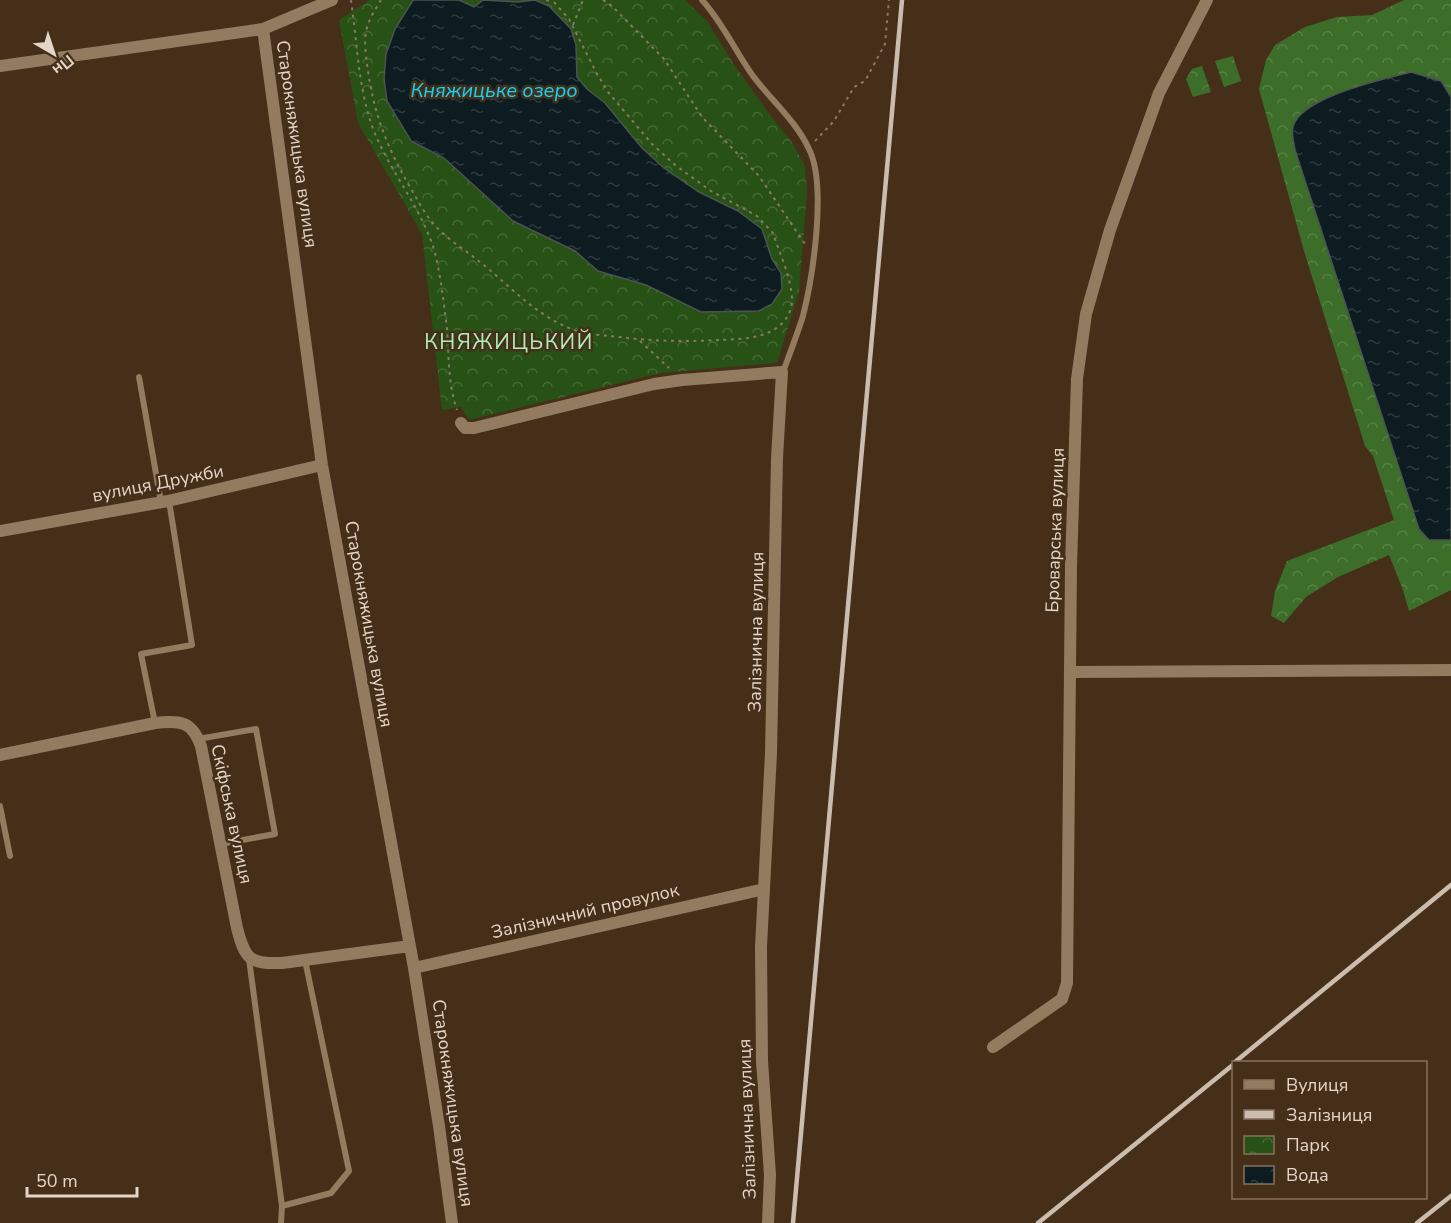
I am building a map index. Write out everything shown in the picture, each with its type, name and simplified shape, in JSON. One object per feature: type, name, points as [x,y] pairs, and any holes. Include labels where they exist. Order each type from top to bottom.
[{"type":"street","name":"Старокняжицька вулиця","points":[[0,66],[263,29],[332,0]]},
{"type":"street","name":"Броварська вулиця","points":[[993,1047],[1062,999],[1067,983],[1071,566],[1077,379],[1086,314],[1110,230],[1159,93],[1207,0]]},
{"type":"street","name":"Старокняжицька вулиця","points":[[263,29],[322,465],[414,968],[452,1223]]},
{"type":"street","points":[[461,423],[465,428],[474,428],[624,390],[682,380],[783,372]]},
{"type":"street","name":"Залізнична вулиця","points":[[768,1223],[770,1175],[760,1005],[771,753],[777,458],[783,372]]},
{"type":"street","name":"вулиця Дружби","points":[[0,531],[165,501],[322,465]]},
{"type":"street","points":[[1070,672],[1451,670]]},
{"type":"street","name":"Скіфська вулиця","points":[[0,755],[155,723],[173,721],[187,724],[196,733],[198,739],[239,937],[249,958]]},
{"type":"street","name":"Залізничний провулок","points":[[414,968],[764,889]]},
{"type":"street","points":[[249,958],[261,964],[410,946]]},
{"type":"lane","points":[[702,0],[730,38],[752,75],[808,147],[817,174],[813,256],[803,315],[783,372]]},
{"type":"lane","points":[[139,377],[192,645],[141,654],[155,723]]},
{"type":"lane","points":[[198,739],[256,729],[275,834],[220,844]]},
{"type":"lane","points":[[0,806],[10,856]]},
{"type":"lane","name":"Скіфська вулиця","points":[[249,958],[282,1206],[280,1223]]},
{"type":"lane","points":[[282,1206],[331,1193],[349,1171],[305,960]]},
{"type":"path","points":[[351,0],[366,102],[372,127],[427,230],[435,254],[447,329],[448,368],[453,400],[461,423]]},
{"type":"path","points":[[381,0],[372,15],[366,33],[370,88],[385,141],[431,221],[442,233],[495,274],[539,313],[582,333],[640,340],[697,342],[750,338],[771,332],[785,321],[793,301],[789,281],[769,226],[757,216],[711,191],[675,165],[652,144],[608,92],[573,25],[552,1],[546,0]]},
{"type":"path","points":[[573,25],[583,0]]},
{"type":"path","points":[[603,0],[612,6],[664,59],[702,117],[759,176],[813,256]]},
{"type":"path","points":[[808,147],[834,121],[854,87],[865,81],[885,44],[889,0]]},
{"type":"path","points":[[640,340],[682,380]]},
{"type":"green space","points":[[370,0],[685,0],[707,21],[733,63],[791,141],[805,166],[807,192],[799,292],[777,363],[660,373],[469,420],[461,407],[442,410],[422,234],[358,123],[339,20]]},
{"type":"green space","points":[[1404,0],[1451,0],[1451,97],[1441,81],[1411,72],[1371,82],[1313,104],[1293,127],[1295,150],[1419,529],[1429,540],[1451,540],[1451,590],[1409,611],[1389,555],[1338,577],[1306,597],[1284,623],[1271,616],[1275,591],[1287,561],[1394,520],[1373,456],[1365,446],[1304,251],[1259,89],[1266,60],[1275,45],[1305,27],[1337,17],[1372,15]]},
{"type":"green space","points":[[1233,56],[1241,81],[1224,87],[1215,61]]},
{"type":"green space","points":[[1202,66],[1211,92],[1193,97],[1186,79],[1192,69]]},
{"type":"water","name":"Княжицьке озеро","points":[[413,0],[459,0],[474,7],[483,0],[518,2],[535,0],[549,6],[571,29],[576,45],[577,77],[587,89],[605,103],[642,148],[664,168],[699,192],[738,211],[762,229],[772,259],[781,273],[782,289],[772,304],[759,311],[701,312],[646,285],[598,271],[575,251],[513,221],[444,158],[411,141],[387,101],[384,79],[386,54],[395,29]]},
{"type":"water","points":[[1411,72],[1441,81],[1451,97],[1451,540],[1429,540],[1419,529],[1292,135],[1293,127],[1299,116],[1326,98]]},
{"type":"railway","points":[[793,1223],[902,0]]},
{"type":"railway","points":[[1236,1061],[1451,885]]},
{"type":"railway","points":[[1038,1223],[1232,1066]]},
{"type":"railway","points":[[1417,1223],[1451,1196]]},
{"type":"district","name":"КНЯЖИЦЬКИЙ","points":[[509,342]]}]
